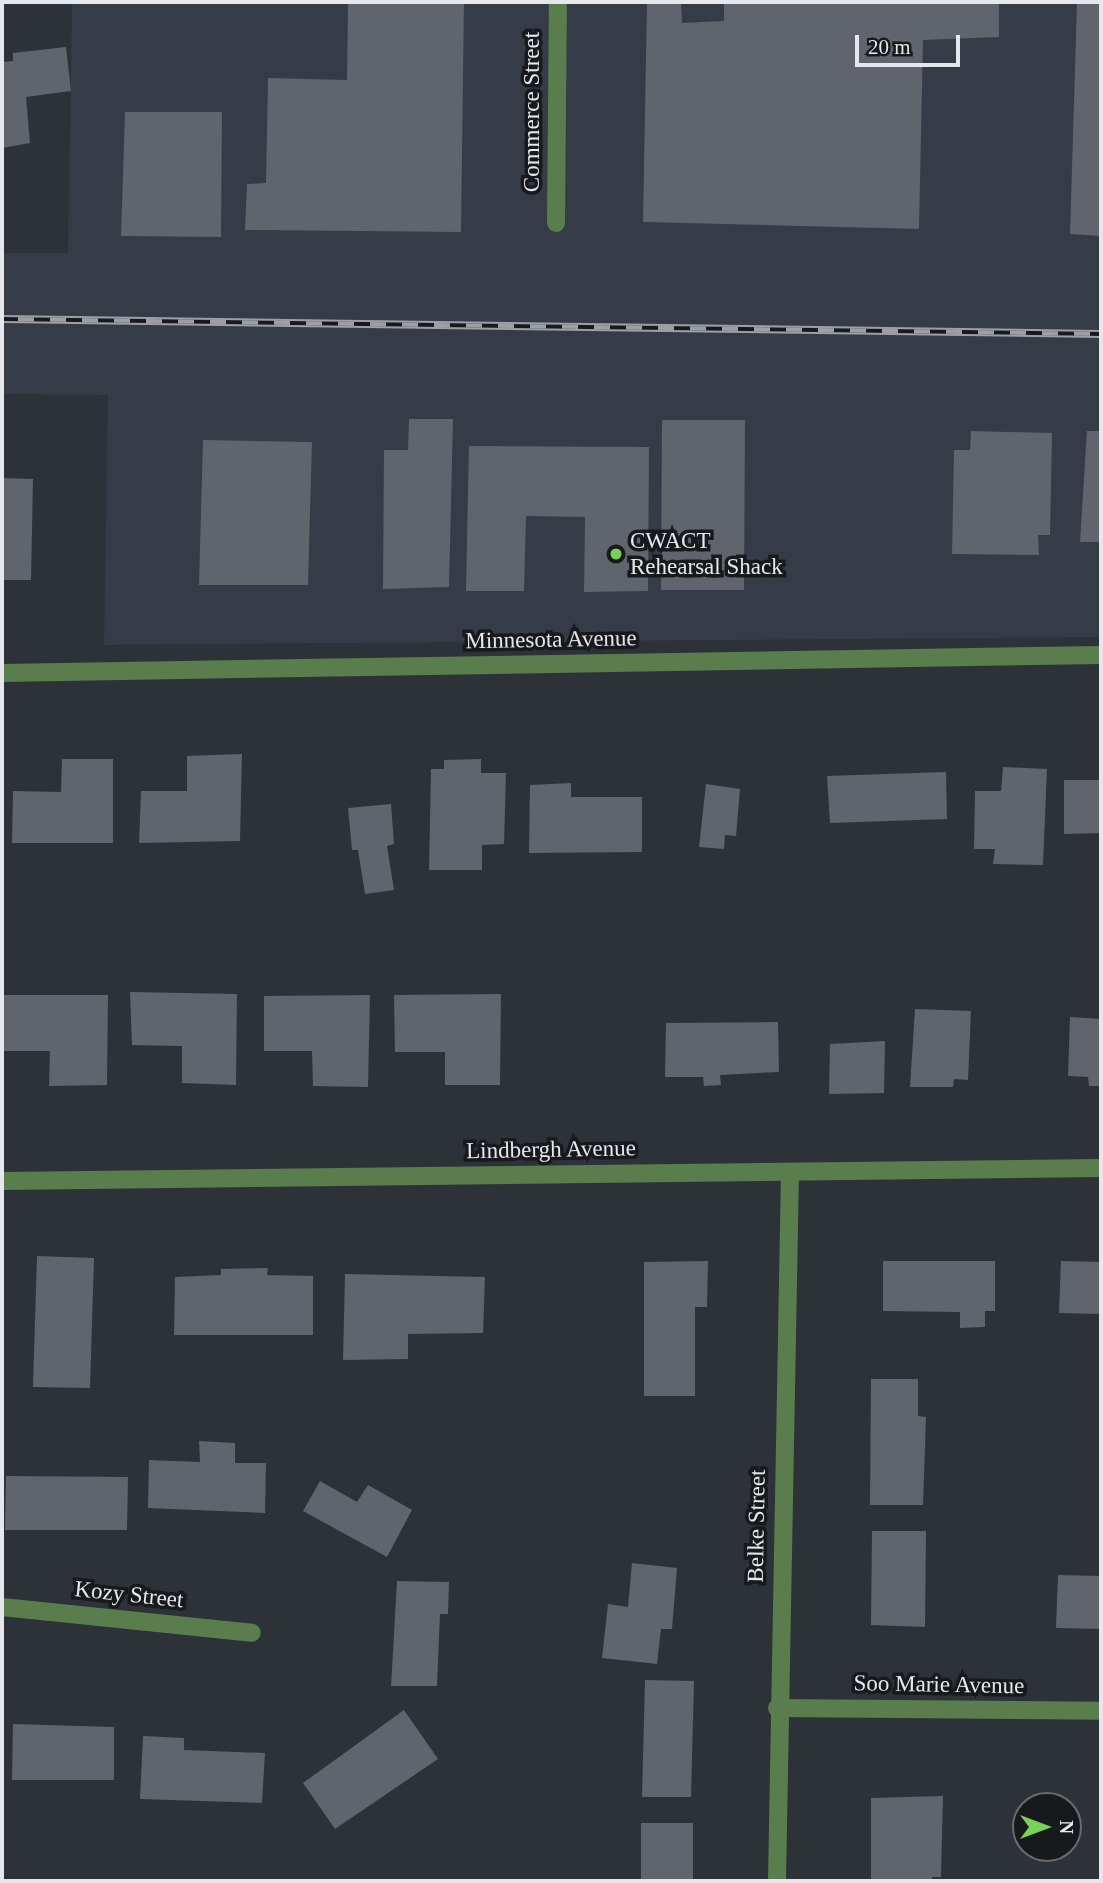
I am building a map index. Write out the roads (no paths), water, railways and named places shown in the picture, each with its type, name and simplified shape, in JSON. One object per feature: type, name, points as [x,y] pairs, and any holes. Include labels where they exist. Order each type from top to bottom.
[{"type":"street","name":"Commerce Street","points":[[556,223],[558,2]]},
{"type":"street","name":"Minnesota Avenue","points":[[2,673],[1101,655]]},
{"type":"street","name":"Lindbergh Avenue","points":[[2,1181],[1101,1168]]},
{"type":"street","name":"Belke Street","points":[[777,1881],[777,1708],[790,1172]]},
{"type":"street","name":"Kozy Street","points":[[2,1607],[252,1633]]},
{"type":"street","name":"Soo Marie Avenue","points":[[777,1708],[1101,1712]]},
{"type":"railway","points":[[2,319],[1101,334]]},
{"type":"place","name":"CWACT Rehearsal Shack","points":[[616,554]]}]
